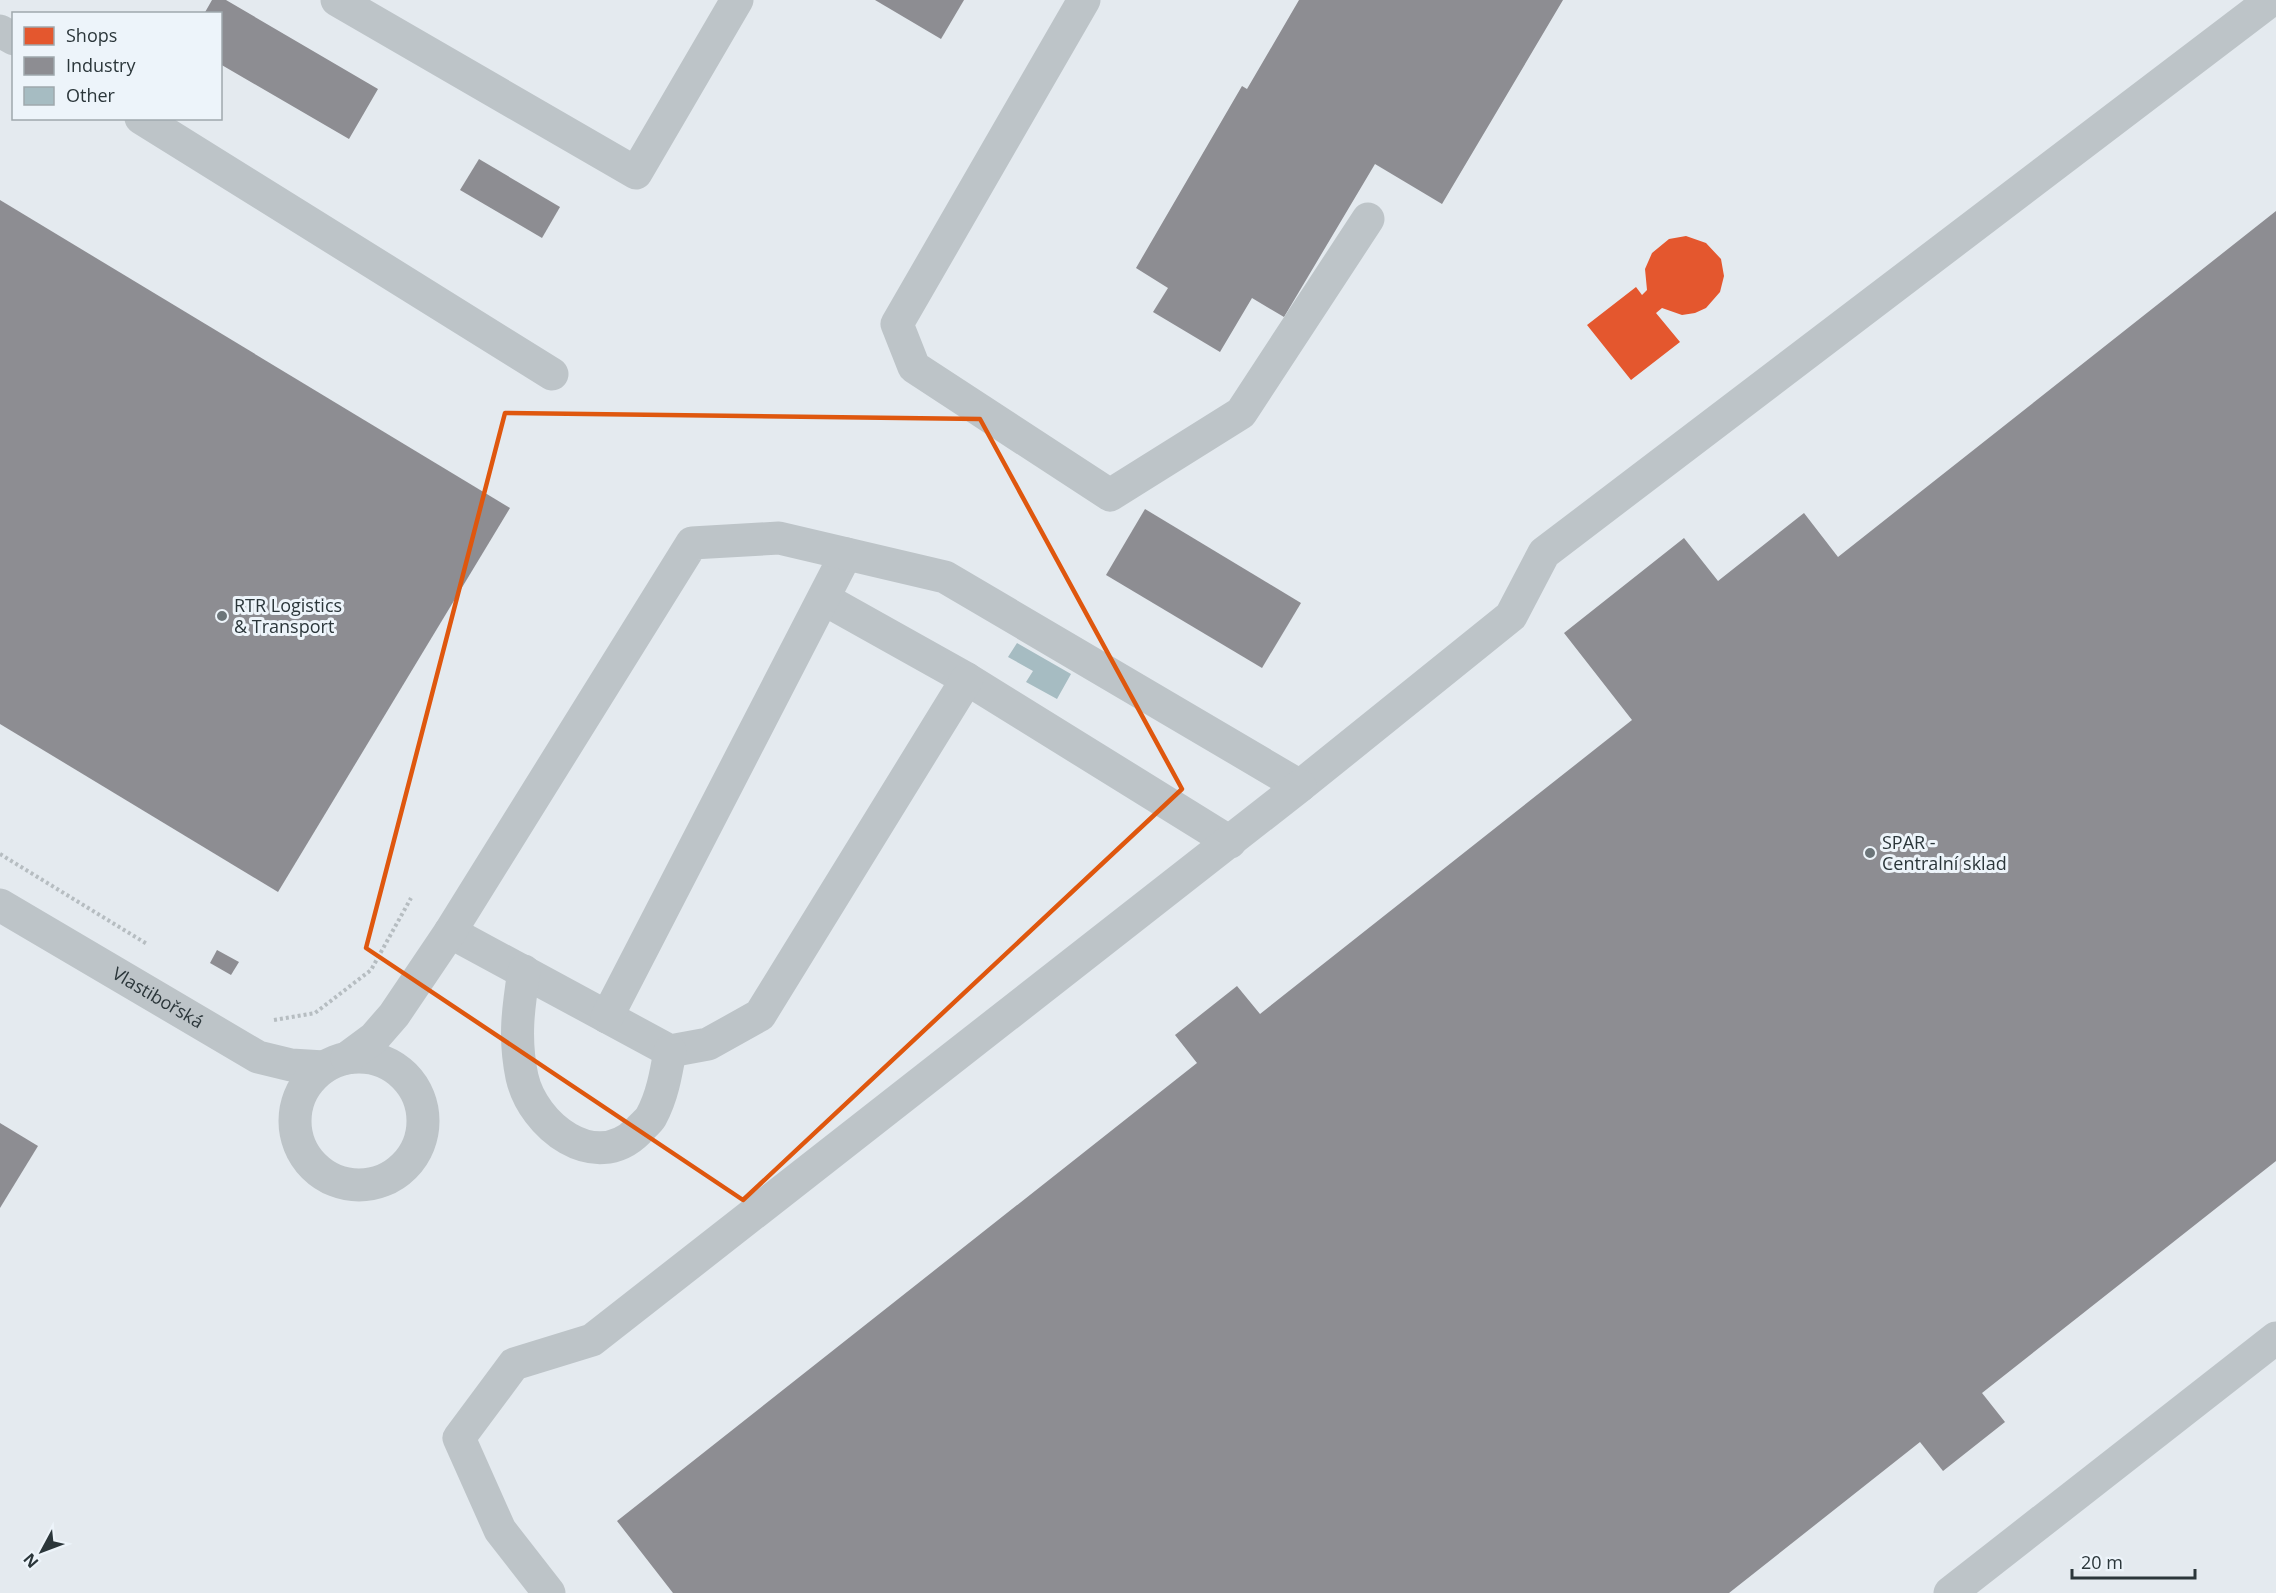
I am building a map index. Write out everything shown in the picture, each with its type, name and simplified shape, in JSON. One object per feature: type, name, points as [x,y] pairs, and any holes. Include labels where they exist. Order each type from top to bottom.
[{"type":"street","points":[[337,0],[636,173],[737,0]]},
{"type":"street","points":[[1084,0],[897,324],[914,367],[1110,495],[1241,413],[1368,219]]},
{"type":"street","points":[[549,1593],[500,1530],[459,1438],[514,1364],[592,1340],[1230,842],[1511,616],[1544,553],[2271,0]]},
{"type":"street","points":[[144,120],[552,374]]},
{"type":"street","points":[[967,679],[760,1016],[708,1044],[670,1051],[450,932],[692,543],[779,538],[945,577],[1300,786]]},
{"type":"street","points":[[608,1017],[846,554]]},
{"type":"street","points":[[824,599],[967,679],[1230,842]]},
{"type":"street","name":"Vlastibořská","points":[[0,905],[258,1057],[291,1065],[335,1062],[374,1038],[394,1015],[450,932]]},
{"type":"street","points":[[524,971],[516,1027],[523,1079],[533,1100],[554,1130],[577,1145],[605,1149],[628,1141],[650,1119],[664,1084],[670,1051]]},
{"type":"street","points":[[1950,1593],[2276,1338]]},
{"type":"path","points":[[0,854],[151,946]]},
{"type":"path","points":[[271,1020],[315,1013],[371,970],[411,898]]},
{"type":"highlighted area","points":[[505,413],[980,419],[1182,789],[743,1200],[366,948]]},
{"type":"building: Shops","points":[[1686,236],[1706,243],[1721,259],[1724,276],[1720,292],[1706,308],[1695,313],[1682,315],[1662,308],[1656,313],[1680,342],[1631,380],[1587,325],[1636,287],[1642,295],[1647,290],[1645,269],[1652,253],[1669,239]]},
{"type":"building: Industry","points":[[212,0],[226,0],[378,89],[349,139],[222,65],[222,12],[205,12]]},
{"type":"building: Industry","points":[[875,0],[964,0],[941,39]]},
{"type":"building: Industry","points":[[1299,0],[1563,0],[1442,204],[1375,164],[1284,317],[1252,298],[1220,352],[1153,312],[1168,288],[1136,268],[1242,86],[1247,89]]},
{"type":"building: Industry","points":[[479,159],[560,207],[542,238],[460,190]]},
{"type":"building: Industry","name":"RTR Logistics & Transport","points":[[0,200],[510,508],[278,892],[0,724]]},
{"type":"building: Industry","name":"SPAR - Centralní sklad","points":[[2276,211],[2276,1161],[1982,1393],[2005,1422],[1943,1471],[1920,1442],[1729,1593],[673,1593],[617,1521],[1197,1063],[1175,1035],[1237,986],[1260,1014],[1632,720],[1564,633],[1684,538],[1718,581],[1804,513],[1838,557]]},
{"type":"building: Industry","points":[[1145,509],[1301,603],[1262,668],[1106,575]]},
{"type":"building: Industry","points":[[217,950],[239,962],[231,975],[210,963]]},
{"type":"building: Industry","points":[[0,1123],[38,1146],[0,1208]]},
{"type":"building: Other","points":[[1017,643],[1071,674],[1057,699],[1026,682],[1033,671],[1008,657]]},
{"type":"place","name":"RTR Logistics & Transport","points":[[222,616]]},
{"type":"place","name":"SPAR - Centralní sklad","points":[[1870,853]]}]
